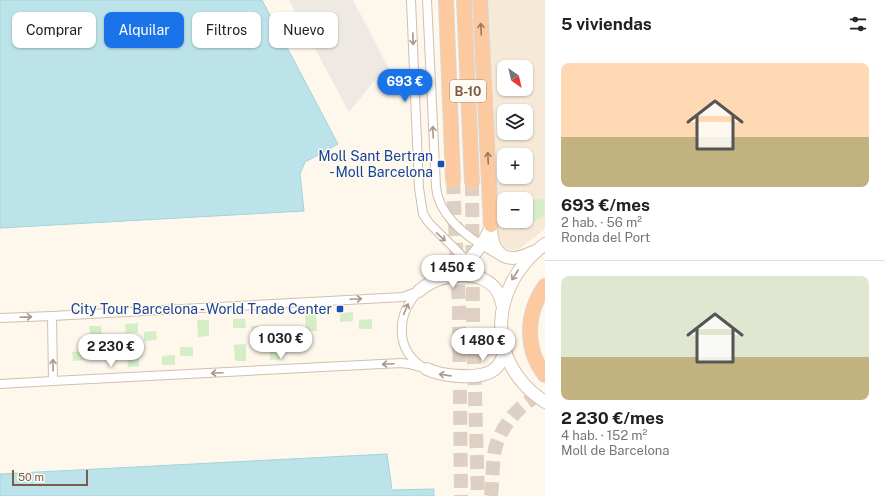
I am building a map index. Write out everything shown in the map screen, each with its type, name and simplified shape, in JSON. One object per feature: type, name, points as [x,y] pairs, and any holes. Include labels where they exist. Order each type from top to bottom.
[{"type":"highway","name":"B-10","points":[[446,0],[454,180]]},
{"type":"highway","name":"B-10","points":[[464,0],[472,182]]},
{"type":"highway","name":"B-10","points":[[480,0],[491,225]]},
{"type":"highway","points":[[545,286],[533,306],[530,334],[533,354],[545,375]]},
{"type":"main road","points":[[419,291],[430,282],[452,274],[487,239],[491,225]]},
{"type":"main road","name":"B-10","points":[[491,225],[492,241],[500,255]]},
{"type":"main road","points":[[500,255],[511,258],[518,257],[540,248]]},
{"type":"main road","points":[[502,304],[514,277],[526,260],[540,248]]},
{"type":"main road","points":[[442,278],[468,275],[485,279],[496,288],[502,304],[502,327],[505,350],[512,367],[524,385],[534,395],[545,402]]},
{"type":"main road","points":[[426,369],[444,376],[465,376],[488,373],[492,371],[499,363],[505,350]]},
{"type":"street","points":[[411,0],[421,205],[423,214],[435,231],[467,260],[485,279]]},
{"type":"street","points":[[427,0],[436,193],[441,206],[454,223],[481,246],[500,255]]},
{"type":"street","points":[[0,318],[403,297],[419,291]]},
{"type":"street","points":[[419,291],[405,309],[401,331],[404,344],[411,357],[426,369]]},
{"type":"street","points":[[52,316],[53,381]]},
{"type":"street","points":[[0,384],[401,363],[426,369]]},
{"type":"shaded area","points":[[289,0],[353,0],[395,80],[391,85],[379,75],[349,112],[315,48],[338,48],[338,12],[295,12]]},
{"type":"shaded area","points":[[484,0],[545,0],[545,229],[519,249],[513,250],[501,247],[496,238]]},
{"type":"green space","points":[[545,199],[545,215],[533,222],[533,200]]},
{"type":"green space","points":[[353,312],[353,321],[340,322],[340,313]]},
{"type":"green space","points":[[316,314],[317,331],[306,331],[305,315]]},
{"type":"green space","points":[[233,319],[245,319],[246,328],[233,328]]},
{"type":"green space","points":[[372,319],[372,329],[359,329],[359,320]]},
{"type":"green space","points":[[197,320],[209,320],[209,336],[198,337]]},
{"type":"green space","points":[[138,323],[138,333],[126,333],[125,324]]},
{"type":"green space","points":[[89,326],[101,326],[102,342],[91,343]]},
{"type":"green space","points":[[251,326],[263,326],[264,335],[251,335]]},
{"type":"green space","points":[[156,331],[157,340],[144,341],[144,332]]},
{"type":"green space","points":[[246,344],[246,361],[235,361],[234,345]]},
{"type":"green space","points":[[180,347],[193,347],[193,356],[180,356]]},
{"type":"green space","points":[[127,350],[139,350],[139,366],[128,367]]},
{"type":"green space","points":[[283,350],[283,359],[270,360],[270,351]]},
{"type":"green space","points":[[85,351],[85,360],[73,361],[72,352]]},
{"type":"green space","points":[[175,355],[175,365],[162,365],[162,356]]},
{"type":"water","points":[[0,0],[262,0],[269,13],[269,48],[287,48],[338,144],[305,162],[300,174],[304,211],[0,228]]},
{"type":"water","points":[[387,454],[392,490],[434,489],[434,496],[0,496],[0,474]]},
{"type":"tunnel","points":[[453,180],[459,308],[461,496]]},
{"type":"tunnel","points":[[472,182],[473,329],[478,496]]},
{"type":"tunnel","points":[[491,496],[495,449],[502,431],[520,408],[536,396],[545,392]]},
{"type":"place","name":"Moll Sant Bertran - Moll Barcelona","points":[[441,164]]},
{"type":"place","name":"City Tour Barcelona - World Trade Center","points":[[340,309]]}]
